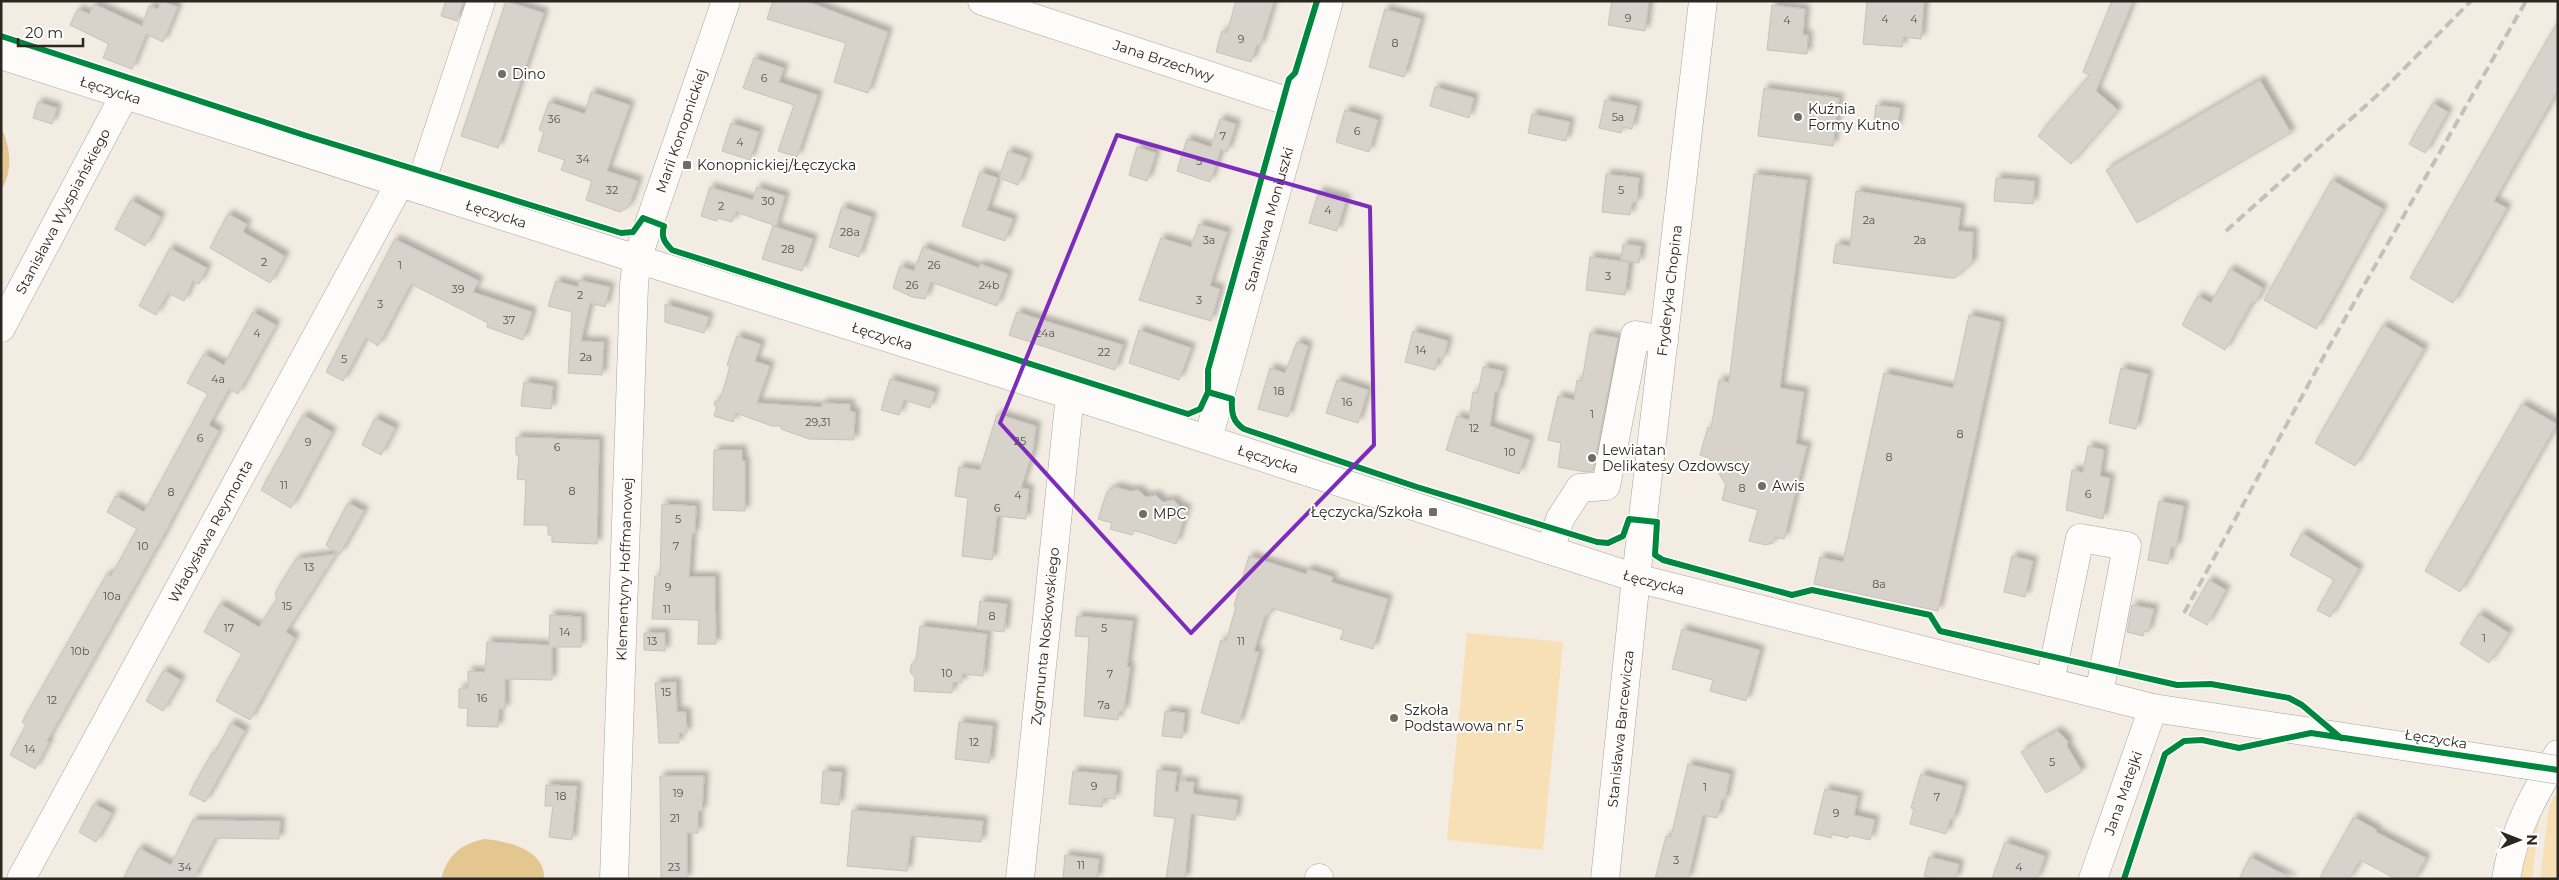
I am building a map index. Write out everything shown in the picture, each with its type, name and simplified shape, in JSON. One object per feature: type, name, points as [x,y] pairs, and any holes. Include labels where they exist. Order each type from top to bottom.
[{"type":"street","name":"Władysława Reymonta","points":[[21,879],[409,186],[481,1]]},
{"type":"street","name":"Marii Konopnickiej","points":[[637,259],[726,1]]},
{"type":"street","name":"Jana Brzechwy","points":[[982,1],[1031,8],[1299,105]]},
{"type":"street","name":"Stanisława Moniuszki","points":[[1208,439],[1329,1]]},
{"type":"street","name":"Fryderyka Chopina","points":[[1636,578],[1703,1]]},
{"type":"street","name":"Łęczycka","points":[[1,55],[637,259],[1208,439],[1636,578],[2153,708],[2558,770]]},
{"type":"street","name":"Stanisława Wyspiańskiego","points":[[1,328],[125,94]]},
{"type":"street","name":"Klementyny Hoffmanowej","points":[[614,879],[634,285],[637,259]]},
{"type":"street","points":[[1550,550],[1560,519],[1580,488],[1606,486],[1634,335],[1664,340]]},
{"type":"street","name":"Zygmunta Noskowskiego","points":[[1020,879],[1070,395]]},
{"type":"street","points":[[2050,682],[2080,538],[2127,546],[2099,694]]},
{"type":"street","name":"Stanisława Barcewicza","points":[[1604,879],[1636,578]]},
{"type":"street","name":"Jana Matejki","points":[[2093,879],[2153,708]]},
{"type":"street","points":[[2506,879],[2511,851],[2525,811],[2558,754]]},
{"type":"highlighted area","points":[[1117,135],[1370,207],[1374,445],[1191,633],[1000,423]]},
{"type":"shaded area","points":[[1,127],[9,151],[9,167],[1,191]]},
{"type":"shaded area","points":[[1467,633],[1563,642],[1543,850],[1447,840]]},
{"type":"shaded area","points":[[2554,796],[2558,797],[2558,879],[2540,879],[2549,807]]},
{"type":"shaded area","points":[[2540,811],[2532,879],[2519,879],[2521,862]]},
{"type":"shaded area","points":[[485,839],[514,845],[532,854],[539,861],[543,869],[544,879],[441,879],[447,863],[456,852],[469,844]]},
{"type":"building","points":[[161,1],[178,7],[163,42],[146,34],[132,69],[103,58],[109,44],[70,25],[78,9],[89,14],[94,4],[142,26],[149,6],[158,9]]},
{"type":"building","points":[[446,1],[463,1],[457,21],[441,16]]},
{"type":"building","name":"Dino","points":[[506,1],[544,13],[498,148],[461,136]]},
{"type":"building","points":[[773,1],[806,1],[888,32],[868,93],[834,82],[846,43],[767,19]]},
{"type":"building","points":[[1236,1],[1274,1],[1260,46],[1257,45],[1251,62],[1216,52],[1222,31],[1227,33]]},
{"type":"building","points":[[1612,1],[1649,1],[1645,31],[1608,25]]},
{"type":"building","points":[[1867,1],[1924,1],[1921,39],[1903,37],[1902,47],[1863,44]]},
{"type":"building","points":[[2112,1],[2133,1],[2096,91],[2118,110],[2071,164],[2038,136],[2090,75],[2083,72]]},
{"type":"building","points":[[1772,5],[1805,9],[1803,35],[1808,35],[1807,54],[1767,50]]},
{"type":"building","points":[[1385,9],[1421,19],[1404,77],[1369,67]]},
{"type":"building","points":[[2558,21],[2558,90],[2494,201],[2507,208],[2453,303],[2410,278]]},
{"type":"building","points":[[754,58],[784,68],[779,82],[818,95],[797,157],[778,151],[794,105],[743,88]]},
{"type":"building","points":[[2260,80],[2291,133],[2137,223],[2106,170]]},
{"type":"building","points":[[1435,87],[1474,98],[1469,118],[1430,106]]},
{"type":"building","name":"Kuźnia Formy Kutno","points":[[1764,88],[1839,98],[1833,146],[1758,136]]},
{"type":"building","points":[[591,92],[630,105],[607,171],[638,181],[629,206],[620,212],[586,200],[592,181],[561,170],[565,160],[538,151],[544,132],[539,130],[549,102],[585,114]]},
{"type":"building","points":[[1605,100],[1637,106],[1632,129],[1623,127],[1621,133],[1599,128]]},
{"type":"building","points":[[38,102],[57,108],[52,124],[33,118]]},
{"type":"building","points":[[2433,103],[2448,112],[2425,153],[2409,144]]},
{"type":"building","points":[[1876,105],[1900,108],[1897,128],[1874,125]]},
{"type":"building","points":[[1345,110],[1378,120],[1369,152],[1336,142]]},
{"type":"building","points":[[1532,114],[1570,122],[1566,141],[1528,133]]},
{"type":"building","points":[[1220,119],[1236,124],[1227,152],[1219,149],[1221,150],[1210,182],[1177,171],[1187,139],[1211,147]]},
{"type":"building","points":[[731,123],[759,132],[750,160],[722,151]]},
{"type":"building","points":[[1137,147],[1156,153],[1147,181],[1129,175]]},
{"type":"building","points":[[1008,151],[1028,158],[1018,185],[999,178]]},
{"type":"building","points":[[980,172],[998,178],[987,210],[1013,219],[1005,241],[962,226]]},
{"type":"building","points":[[1606,174],[1639,178],[1637,202],[1632,203],[1630,215],[1602,212]]},
{"type":"building","points":[[1754,174],[1807,180],[1780,388],[1804,392],[1796,444],[1807,446],[1784,539],[1775,537],[1773,543],[1766,545],[1749,541],[1758,510],[1722,500],[1726,485],[1709,458],[1700,455],[1708,427],[1711,429],[1719,380],[1729,382]]},
{"type":"building","points":[[1996,178],[2035,181],[2033,204],[1994,201]]},
{"type":"building","points":[[2332,180],[2383,209],[2316,329],[2264,300]]},
{"type":"building","points":[[710,187],[753,200],[757,187],[785,196],[776,226],[736,212],[732,222],[718,218],[716,221],[701,216]]},
{"type":"building","points":[[1319,191],[1346,199],[1337,231],[1309,223]]},
{"type":"building","points":[[1856,191],[1961,208],[1958,231],[1973,232],[1972,263],[1955,278],[1951,278],[1833,263],[1836,244],[1850,246]]},
{"type":"building","points":[[131,200],[161,217],[145,246],[115,229]]},
{"type":"building","points":[[842,207],[872,217],[859,257],[829,247]]},
{"type":"building","points":[[228,214],[247,224],[243,232],[285,256],[270,283],[210,248]]},
{"type":"building","points":[[1199,224],[1227,232],[1210,286],[1220,289],[1211,321],[1139,300],[1161,238],[1191,247]]},
{"type":"building","points":[[773,226],[813,239],[802,271],[762,259]]},
{"type":"building","points":[[395,239],[479,281],[473,292],[532,312],[523,340],[487,327],[488,323],[411,284],[378,346],[366,338],[343,381],[326,372]]},
{"type":"building","points":[[1623,244],[1641,246],[1639,263],[1621,260]]},
{"type":"building","points":[[923,247],[979,268],[980,264],[1008,274],[997,306],[931,282],[925,299],[912,297],[893,288],[900,266],[914,271]]},
{"type":"building","points":[[170,248],[207,268],[199,284],[193,281],[184,301],[168,293],[156,315],[139,306]]},
{"type":"building","points":[[1590,257],[1629,262],[1625,295],[1586,290]]},
{"type":"building","points":[[2230,269],[2263,288],[2255,304],[2252,302],[2225,350],[2182,325],[2198,296],[2211,303]]},
{"type":"building","points":[[579,280],[610,287],[605,307],[590,303],[581,341],[604,342],[602,375],[568,373],[572,312],[548,306],[556,281],[578,287]]},
{"type":"building","points":[[665,304],[709,317],[704,333],[665,322]]},
{"type":"building","points":[[253,312],[276,325],[238,394],[229,389],[209,425],[219,431],[161,540],[47,741],[49,742],[35,769],[10,755],[26,725],[22,722],[107,574],[111,576],[137,529],[107,512],[116,496],[144,512],[208,394],[187,383],[204,354],[224,365]]},
{"type":"building","points":[[1017,312],[1123,345],[1115,370],[1009,335]]},
{"type":"building","points":[[1969,315],[2001,322],[1938,611],[1814,584],[1820,557],[1843,562],[1884,373],[1953,388]]},
{"type":"building","points":[[2383,325],[2424,349],[2355,466],[2315,443]]},
{"type":"building","points":[[1139,330],[1191,348],[1179,380],[1129,363]]},
{"type":"building","points":[[1413,331],[1448,341],[1443,359],[1438,358],[1435,370],[1405,362]]},
{"type":"building","points":[[1590,333],[1618,338],[1593,471],[1586,472],[1558,467],[1561,443],[1548,440],[1558,396],[1574,400],[1577,380],[1582,381]]},
{"type":"building","points":[[737,336],[761,344],[755,361],[770,366],[757,403],[822,407],[822,403],[850,404],[850,411],[855,412],[854,440],[809,439],[781,429],[781,426],[772,426],[736,413],[733,422],[714,416],[717,406],[714,405],[715,401],[719,401],[724,388],[730,366],[727,365]]},
{"type":"building","points":[[1297,342],[1308,346],[1288,417],[1258,409],[1270,368],[1285,373]]},
{"type":"building","points":[[1483,367],[1503,371],[1498,392],[1495,392],[1490,426],[1530,440],[1519,474],[1446,450],[1457,416],[1469,420],[1473,392],[1478,393]]},
{"type":"building","points":[[2121,368],[2148,374],[2136,429],[2109,423]]},
{"type":"building","points":[[890,379],[935,392],[930,408],[904,400],[899,415],[881,410]]},
{"type":"building","points":[[1337,380],[1368,390],[1358,423],[1326,413]]},
{"type":"building","points":[[524,382],[553,386],[551,409],[521,406]]},
{"type":"building","points":[[2522,404],[2557,424],[2460,592],[2425,571]]},
{"type":"building","points":[[997,414],[1036,426],[1033,450],[1021,488],[1029,489],[1026,519],[997,516],[992,560],[962,556],[968,498],[955,496],[959,467],[980,470]]},
{"type":"building","points":[[303,415],[332,432],[291,508],[261,490]]},
{"type":"building","points":[[375,418],[395,428],[381,455],[362,445]]},
{"type":"building","points":[[516,437],[599,440],[597,544],[552,542],[552,535],[548,535],[548,525],[524,525],[526,480],[517,479],[519,455],[516,455]]},
{"type":"building","points":[[2088,446],[2104,450],[2100,476],[2110,478],[2103,519],[2066,510],[2072,470],[2083,472]]},
{"type":"building","points":[[714,450],[742,450],[742,460],[745,461],[745,511],[713,510]]},
{"type":"building","name":"MPC","points":[[1116,487],[1130,491],[1138,490],[1146,497],[1156,495],[1163,502],[1174,500],[1179,506],[1187,509],[1176,544],[1134,530],[1132,535],[1110,529],[1112,523],[1098,519],[1107,492]]},
{"type":"building","points":[[2159,501],[2184,506],[2176,548],[2171,547],[2168,564],[2148,560]]},
{"type":"building","points":[[348,503],[364,511],[340,554],[326,545]]},
{"type":"building","points":[[662,504],[696,506],[695,533],[692,533],[689,577],[715,577],[716,644],[698,644],[699,620],[652,619],[655,576],[660,576]]},
{"type":"building","points":[[2302,533],[2359,569],[2330,617],[2317,610],[2334,580],[2290,555]]},
{"type":"building","points":[[336,554],[286,632],[295,638],[250,720],[216,701],[242,654],[204,632],[220,604],[259,627],[277,599],[275,593],[296,559]]},
{"type":"building","points":[[1249,556],[1306,574],[1308,569],[1333,577],[1331,582],[1388,599],[1373,649],[1340,639],[1344,630],[1272,608],[1269,615],[1265,616],[1254,651],[1259,652],[1239,724],[1201,713],[1221,640],[1226,642],[1236,607],[1234,606]]},
{"type":"building","points":[[2012,556],[2033,561],[2025,597],[2004,592]]},
{"type":"building","points":[[2209,580],[2226,590],[2207,625],[2189,615]]},
{"type":"building","points":[[980,601],[1007,604],[1004,632],[977,629]]},
{"type":"building","points":[[2132,605],[2154,609],[2148,632],[2144,631],[2143,636],[2127,632]]},
{"type":"building","points":[[2479,614],[2509,633],[2489,663],[2460,644]]},
{"type":"building","points":[[550,615],[581,617],[581,647],[552,647],[552,680],[505,679],[505,709],[499,709],[498,727],[467,726],[468,708],[459,708],[459,689],[468,688],[468,671],[485,672],[487,642],[549,645]]},
{"type":"building","points":[[1077,616],[1133,621],[1127,667],[1130,667],[1124,711],[1119,711],[1118,720],[1084,716],[1089,637],[1075,636]]},
{"type":"building","points":[[920,626],[987,634],[983,676],[962,674],[962,683],[953,682],[952,693],[914,691],[915,678],[910,672],[911,665],[916,661]]},
{"type":"building","points":[[1682,629],[1760,650],[1746,701],[1710,691],[1713,680],[1672,669]]},
{"type":"building","points":[[644,633],[665,633],[665,651],[644,650]]},
{"type":"building","points":[[164,670],[181,680],[163,711],[146,701]]},
{"type":"building","points":[[676,682],[677,712],[686,712],[687,733],[679,733],[679,743],[659,743],[655,683]]},
{"type":"building","points":[[1165,711],[1185,713],[1182,738],[1162,736]]},
{"type":"building","points":[[959,722],[993,726],[989,763],[955,759]]},
{"type":"building","points":[[231,723],[245,731],[205,802],[189,794]]},
{"type":"building","points":[[2057,731],[2068,741],[2067,746],[2082,771],[2046,793],[2021,752]]},
{"type":"building","points":[[1688,764],[1730,774],[1725,800],[1722,799],[1717,818],[1703,815],[1688,879],[1655,879],[1666,836],[1671,837]]},
{"type":"building","points":[[1157,770],[1177,772],[1175,791],[1178,792],[1180,781],[1194,782],[1193,794],[1238,800],[1235,820],[1191,814],[1185,879],[1166,879],[1175,818],[1154,816]]},
{"type":"building","points":[[823,771],[842,772],[839,805],[821,803]]},
{"type":"building","points":[[1073,771],[1117,775],[1115,799],[1103,798],[1102,807],[1069,804]]},
{"type":"building","points":[[1921,774],[1963,786],[1953,820],[1950,819],[1946,834],[1910,824],[1914,809],[1911,808]]},
{"type":"building","points":[[660,776],[704,776],[702,811],[698,811],[698,833],[687,833],[687,879],[661,879]]},
{"type":"building","points":[[546,785],[577,786],[572,840],[549,837],[553,806],[545,806]]},
{"type":"building","points":[[1825,789],[1858,796],[1854,815],[1875,820],[1870,840],[1849,835],[1848,838],[1832,834],[1831,838],[1814,834]]},
{"type":"building","points":[[94,804],[112,813],[96,842],[79,832]]},
{"type":"building","points":[[852,810],[983,821],[981,842],[911,836],[907,871],[847,866]]},
{"type":"building","points":[[2354,817],[2377,830],[2376,832],[2426,858],[2415,879],[2396,879],[2360,860],[2349,879],[2319,879]]},
{"type":"building","points":[[193,820],[280,821],[279,839],[215,838],[194,878],[196,879],[123,879],[139,848],[171,865]]},
{"type":"building","points":[[2005,842],[2045,856],[2037,879],[1992,879]]},
{"type":"building","points":[[1065,855],[1099,859],[1097,879],[1063,879]]},
{"type":"building","points":[[1929,857],[1959,864],[1956,879],[1937,879],[1924,876]]},
{"type":"building","points":[[2250,857],[2293,879],[2239,879]]},
{"type":"railway","points":[[2226,231],[2381,92],[2471,1]]},
{"type":"railway","points":[[2184,613],[2330,345],[2526,1]]},
{"type":"cycle path","points":[[1208,392],[1208,370],[1289,79],[1295,73],[1317,1]]},
{"type":"cycle path","points":[[1,36],[307,136],[621,233],[633,232],[643,218],[664,226],[664,239],[672,250],[1188,414],[1200,409],[1208,392],[1232,399],[1233,417],[1244,429],[1417,487],[1597,542],[1608,543],[1623,536],[1629,519],[1657,522],[1655,555],[1663,560],[1792,595],[1812,590],[1930,615],[1940,631],[2177,685],[2211,684],[2289,698],[2302,705],[2341,738]]},
{"type":"cycle path","points":[[2124,879],[2165,754],[2184,741],[2202,740],[2239,748],[2311,733],[2558,770]]},
{"type":"place","name":"Dino","points":[[502,74]]},
{"type":"place","name":"Kuźnia Formy Kutno","points":[[1798,117]]},
{"type":"place","name":"Konopnickiej/Łęczycka","points":[[687,165]]},
{"type":"place","name":"Lewiatan Delikatesy Ozdowscy","points":[[1592,458]]},
{"type":"place","name":"Awis","points":[[1762,486]]},
{"type":"place","name":"Łęczycka/Szkoła","points":[[1433,512]]},
{"type":"place","name":"MPC","points":[[1143,514]]},
{"type":"place","name":"Szkoła Podstawowa nr 5","points":[[1394,718]]}]
